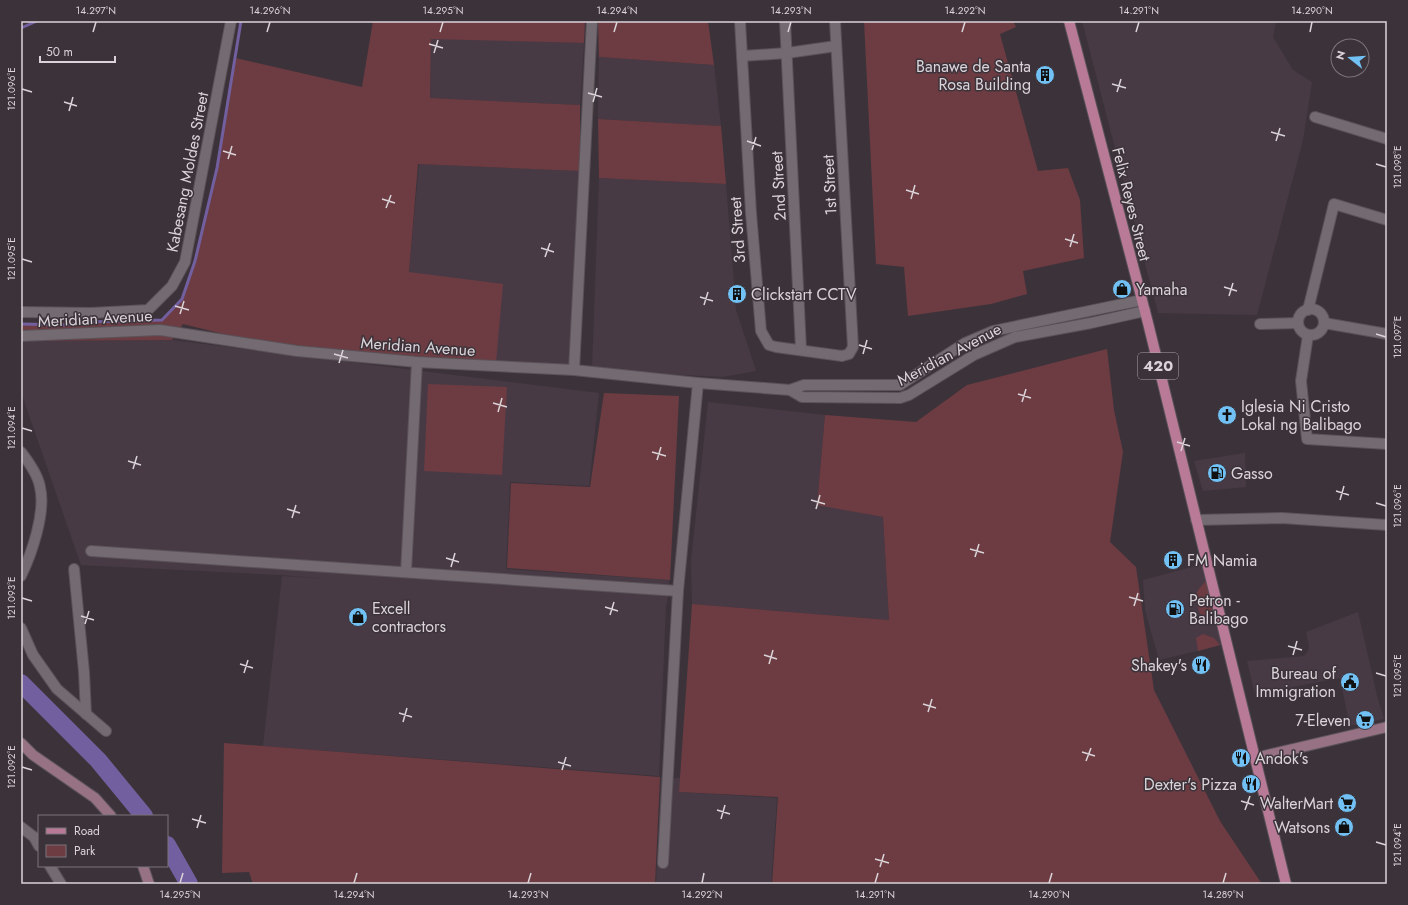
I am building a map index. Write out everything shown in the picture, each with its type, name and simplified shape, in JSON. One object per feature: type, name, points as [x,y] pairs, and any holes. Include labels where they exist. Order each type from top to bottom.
[{"type":"main road","name":"Felix Reyes Street","points":[[1069,21],[1145,310],[1286,884]]},
{"type":"street","name":"Kabesang Moldes Street","points":[[21,312],[91,313],[148,310],[172,286],[185,262],[231,21]]},
{"type":"street","points":[[574,370],[592,21]]},
{"type":"street","name":"3rd Street","points":[[740,21],[751,213],[761,330],[769,344],[776,347],[801,349],[842,356],[849,354],[853,347]]},
{"type":"street","name":"2nd Street","points":[[785,21],[801,349]]},
{"type":"street","name":"1st Street","points":[[835,21],[853,347]]},
{"type":"street","points":[[742,56],[787,53],[836,46]]},
{"type":"street","points":[[1315,117],[1387,139]]},
{"type":"street","points":[[1308,310],[1334,204],[1387,220]]},
{"type":"street","name":"Meridian Avenue","points":[[790,390],[804,384],[900,385],[966,343],[993,331],[1142,300]]},
{"type":"street","name":"Meridian Avenue","points":[[21,336],[160,330],[296,351],[417,362],[574,370],[698,383],[790,390],[802,397],[900,398],[909,395],[974,355],[1015,337],[1091,323],[1145,310]]},
{"type":"street","points":[[1308,335],[1300,329],[1298,323],[1300,315],[1308,310],[1314,310],[1320,313],[1324,323]]},
{"type":"street","points":[[1260,324],[1298,323]]},
{"type":"street","points":[[1324,323],[1387,334]]},
{"type":"street","points":[[1308,335],[1318,332],[1324,323]]},
{"type":"street","points":[[1308,335],[1300,381],[1307,439],[1387,444]]},
{"type":"street","points":[[406,572],[417,362]]},
{"type":"street","points":[[664,863],[678,591],[698,383]]},
{"type":"street","points":[[21,452],[40,486],[41,506],[37,532],[21,576]]},
{"type":"street","points":[[1196,520],[1282,518],[1387,525]]},
{"type":"street","points":[[91,551],[678,591]]},
{"type":"street","points":[[74,569],[84,672],[86,714]]},
{"type":"street","points":[[21,628],[33,655],[57,689],[106,731]]},
{"type":"street","points":[[1255,758],[1387,727]]},
{"type":"street","points":[[21,744],[33,755],[95,798],[110,815]]},
{"type":"street","points":[[21,827],[34,837],[38,844]]},
{"type":"street","points":[[51,867],[61,884]]},
{"type":"street","points":[[143,867],[149,884]]},
{"type":"shaded area","points":[[1082,21],[1276,21],[1273,37],[1293,70],[1312,82],[1303,140],[1257,315],[1158,313]]},
{"type":"shaded area","points":[[431,38],[584,43],[580,105],[430,98]]},
{"type":"shaded area","points":[[599,57],[714,65],[721,126],[598,119]]},
{"type":"shaded area","points":[[419,164],[580,171],[572,369],[496,363],[409,272]]},
{"type":"shaded area","points":[[599,178],[726,184],[736,310],[756,371],[722,377],[592,370]]},
{"type":"shaded area","points":[[172,340],[599,393],[589,486],[510,482],[506,569],[669,580],[666,604],[659,776],[263,746],[282,576],[329,579],[281,575],[81,565],[21,392],[21,341]]},
{"type":"shaded area","points":[[708,402],[825,415],[817,504],[883,517],[889,620],[692,604],[691,561]]},
{"type":"shaded area","points":[[1245,453],[1246,487],[1203,491],[1194,461]]},
{"type":"shaded area","points":[[1203,564],[1222,645],[1159,660],[1145,610],[1143,580]]},
{"type":"shaded area","points":[[1358,612],[1378,700],[1384,719],[1350,726],[1340,678],[1255,694],[1247,661],[1304,656],[1308,651],[1309,646],[1306,632]]},
{"type":"shaded area","points":[[661,778],[681,778],[680,792],[777,798],[771,884],[656,884]]},
{"type":"green space","points":[[373,21],[585,21],[584,43],[431,39],[430,98],[580,105],[580,171],[418,164],[409,272],[503,284],[496,363],[296,352],[183,324],[172,340],[21,341],[21,323],[162,320],[182,299],[195,261],[217,168],[235,58],[362,87]]},
{"type":"green space","points":[[598,21],[708,21],[714,65],[599,57]]},
{"type":"green space","points":[[864,21],[1013,21],[1016,27],[1000,34],[1038,171],[1068,168],[1080,200],[1084,258],[1023,271],[1027,294],[991,304],[908,316],[904,267],[876,264]]},
{"type":"green space","points":[[598,119],[721,126],[726,184],[599,178]]},
{"type":"green space","points":[[1107,349],[1114,410],[1123,452],[1110,542],[1136,567],[1154,690],[1220,821],[1262,884],[772,884],[778,797],[679,792],[692,604],[889,620],[883,517],[817,505],[825,415],[916,422],[967,385]]},
{"type":"green space","points":[[428,384],[507,387],[502,475],[424,471]]},
{"type":"green space","points":[[604,393],[679,396],[670,580],[507,568],[511,483],[590,487]]},
{"type":"green space","points":[[1205,582],[1207,583],[1214,619],[1200,614],[1197,603],[1196,594]]},
{"type":"green space","points":[[1203,634],[1214,638],[1220,645],[1198,651],[1196,638]]},
{"type":"green space","points":[[224,743],[660,777],[655,884],[253,884],[249,872],[222,873]]},
{"type":"waterway","points":[[21,28],[37,21]]},
{"type":"waterway","points":[[21,324],[65,325],[85,322],[162,320],[182,299],[195,261],[217,168],[241,21]]},
{"type":"waterway","points":[[21,683],[98,760],[143,815]]},
{"type":"waterway","points":[[168,847],[189,884]]},
{"type":"place","name":"Banawe de Santa Rosa Building","points":[[1045,75]]},
{"type":"place","name":"Yamaha","points":[[1122,289]]},
{"type":"place","name":"Clickstart CCTV","points":[[737,294]]},
{"type":"place","name":"Iglesia Ni Cristo Lokal ng Balibago","points":[[1227,415]]},
{"type":"place","name":"Gasso","points":[[1217,473]]},
{"type":"place","name":"FM Namia","points":[[1173,560]]},
{"type":"place","name":"Petron - Balibago","points":[[1175,609]]},
{"type":"place","name":"Excell contractors","points":[[358,617]]},
{"type":"place","name":"Shakey's","points":[[1201,665]]},
{"type":"place","name":"Bureau of Immigration","points":[[1350,682]]},
{"type":"place","name":"7-Eleven","points":[[1365,720]]},
{"type":"place","name":"Andok's","points":[[1241,758]]},
{"type":"place","name":"Dexter's Pizza","points":[[1251,784]]},
{"type":"place","name":"WalterMart","points":[[1347,803]]},
{"type":"place","name":"Watsons","points":[[1344,827]]}]
